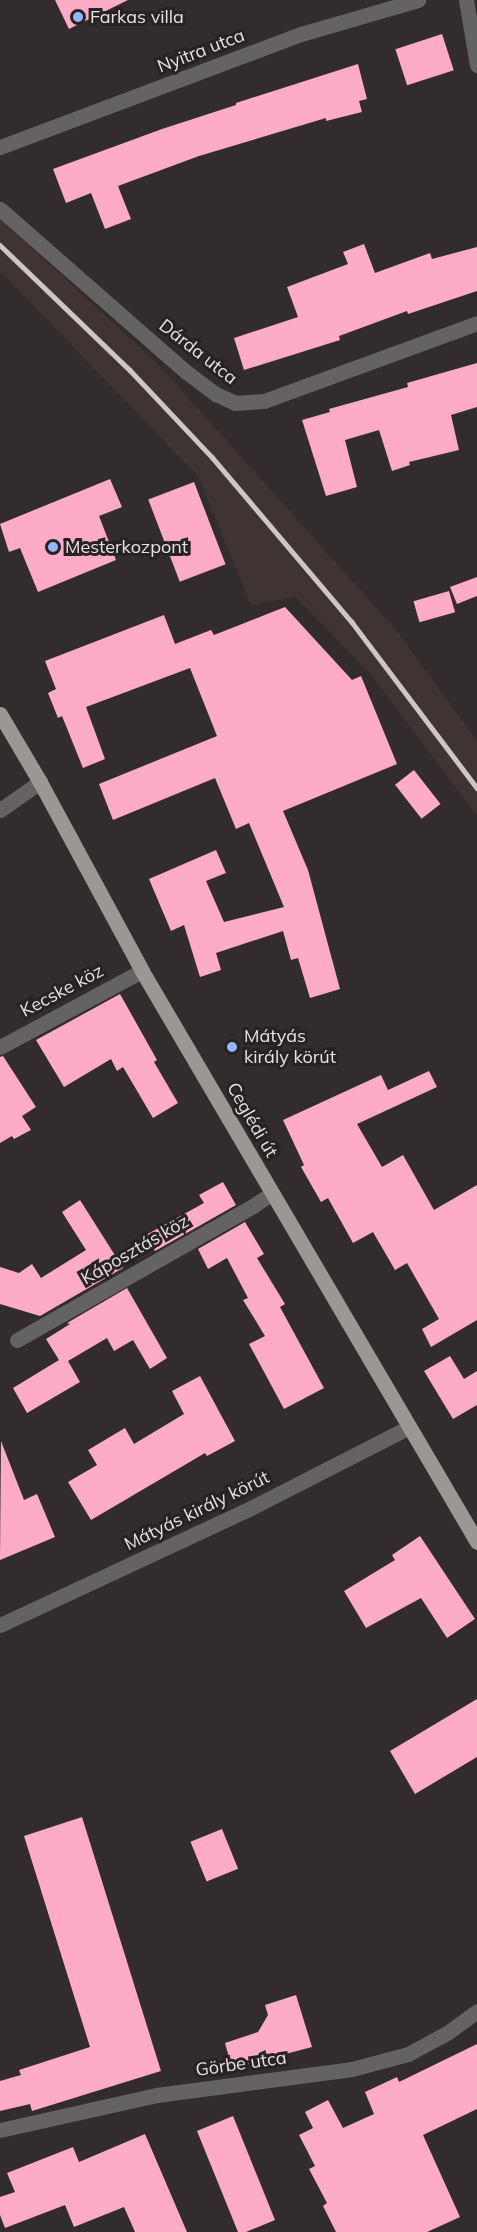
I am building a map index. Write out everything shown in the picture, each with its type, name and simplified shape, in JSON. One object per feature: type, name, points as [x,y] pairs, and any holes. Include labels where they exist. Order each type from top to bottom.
[{"type":"main road","name":"Ceglédi út","points":[[0,714],[40,782],[142,971],[477,1542]]},
{"type":"street","name":"Nyitra utca","points":[[0,147],[301,34],[418,0]]},
{"type":"street","points":[[466,0],[477,66]]},
{"type":"street","name":"Dárda utca","points":[[0,209],[185,371],[216,394],[235,403],[264,401],[477,323]]},
{"type":"street","points":[[0,810],[40,782]]},
{"type":"street","name":"Kecske köz","points":[[0,1047],[142,971]]},
{"type":"street","name":"Káposztás köz","points":[[17,1340],[272,1193]]},
{"type":"street","name":"Mátyás király körút","points":[[0,1625],[249,1509],[409,1427]]},
{"type":"street","name":"Görbe utca","points":[[0,2130],[157,2095],[352,2069],[408,2054],[447,2034],[477,2011]]},
{"type":"shaded area","points":[[0,219],[159,365],[396,630],[477,741],[477,816],[369,672],[295,597],[251,605],[198,476],[0,271]]},
{"type":"building","name":"Farkas villa","points":[[55,0],[128,0],[69,29]]},
{"type":"building","points":[[442,34],[454,70],[407,85],[395,49]]},
{"type":"building","points":[[358,64],[367,99],[359,101],[362,112],[326,121],[326,118],[199,156],[118,186],[131,219],[105,229],[91,193],[66,203],[53,169],[236,105],[236,103]]},
{"type":"building","points":[[364,244],[375,273],[430,253],[432,259],[477,247],[477,291],[408,314],[407,311],[339,336],[340,340],[244,370],[234,338],[298,317],[287,287],[348,264],[343,252]]},
{"type":"building","points":[[477,363],[477,407],[451,415],[459,450],[409,462],[410,465],[392,471],[379,430],[345,440],[357,487],[326,496],[302,420],[330,412],[329,409],[408,387],[407,383]]},
{"type":"building","points":[[110,479],[122,507],[99,516],[116,560],[38,592],[20,548],[9,552],[0,524]]},
{"type":"building","points":[[194,482],[226,564],[180,582],[148,500]]},
{"type":"building","points":[[477,577],[477,596],[457,604],[450,587]]},
{"type":"building","points":[[449,591],[455,612],[419,622],[413,601]]},
{"type":"building","points":[[285,607],[352,680],[361,676],[397,764],[283,811],[308,870],[340,989],[310,998],[298,958],[291,960],[283,931],[216,953],[221,970],[200,977],[184,925],[171,931],[149,879],[216,850],[226,873],[206,881],[224,922],[284,907],[249,823],[236,829],[215,778],[113,820],[99,784],[217,736],[190,668],[86,707],[105,759],[83,768],[62,716],[58,718],[48,693],[56,689],[45,661],[164,615],[175,644],[211,630],[214,635]]},
{"type":"building","points":[[414,770],[440,804],[422,819],[395,785]]},
{"type":"building","points":[[120,994],[157,1060],[154,1062],[178,1103],[153,1118],[123,1067],[117,1071],[111,1059],[64,1087],[36,1040]]},
{"type":"building","points":[[3,1056],[36,1107],[22,1116],[31,1130],[14,1139],[12,1136],[0,1143],[0,1057]]},
{"type":"building","points":[[429,1071],[437,1087],[357,1124],[382,1167],[403,1155],[434,1210],[477,1185],[477,1320],[431,1347],[422,1329],[439,1319],[407,1263],[395,1270],[373,1232],[353,1243],[328,1198],[321,1202],[301,1167],[304,1165],[283,1120],[381,1075],[388,1090]]},
{"type":"building","points":[[223,1182],[236,1205],[155,1251],[146,1235],[204,1203],[199,1195]]},
{"type":"building","points":[[80,1200],[123,1268],[40,1316],[0,1304],[0,1267],[19,1273],[32,1264],[41,1278],[86,1250],[62,1212]]},
{"type":"building","points":[[245,1222],[264,1254],[257,1258],[285,1304],[280,1307],[324,1388],[284,1409],[249,1344],[265,1336],[243,1300],[248,1298],[227,1258],[208,1269],[198,1249]]},
{"type":"building","points":[[127,1288],[167,1358],[150,1369],[133,1340],[114,1351],[107,1338],[68,1361],[80,1382],[27,1413],[13,1388],[59,1360],[46,1339],[70,1324],[67,1323]]},
{"type":"building","points":[[450,1356],[464,1379],[477,1371],[477,1405],[453,1419],[424,1371]]},
{"type":"building","points":[[200,1376],[235,1441],[207,1456],[205,1453],[91,1520],[68,1482],[97,1465],[88,1450],[125,1428],[134,1444],[184,1414],[172,1391]]},
{"type":"building","points":[[1,1441],[24,1500],[37,1494],[55,1537],[0,1560]]},
{"type":"building","points":[[420,1536],[475,1619],[447,1638],[421,1598],[366,1628],[344,1591],[395,1560],[392,1555]]},
{"type":"building","points":[[477,1699],[477,1757],[415,1794],[390,1751]]},
{"type":"building","points":[[82,1817],[161,2071],[32,2111],[30,2104],[0,2111],[0,2081],[21,2075],[19,2070],[90,2047],[24,1836]]},
{"type":"building","points":[[222,1829],[238,1869],[207,1882],[190,1842]]},
{"type":"building","points":[[296,1995],[312,2047],[232,2068],[225,2043],[258,2032],[268,2015],[265,2005]]},
{"type":"building","points":[[477,2044],[477,2109],[423,2135],[460,2217],[427,2232],[336,2232],[323,2206],[327,2203],[309,2169],[315,2166],[299,2135],[313,2128],[305,2112],[328,2100],[343,2128],[374,2114],[365,2092],[397,2077],[399,2082]]},
{"type":"building","points":[[233,2116],[275,2220],[246,2232],[238,2232],[197,2131]]},
{"type":"building","points":[[145,2134],[187,2232],[135,2232],[124,2207],[74,2227],[65,2205],[5,2228],[0,2215],[0,2197],[15,2192],[7,2173],[73,2147],[79,2162]]},
{"type":"railway","points":[[0,245],[130,370],[212,457],[352,622],[477,788]]},
{"type":"place","name":"Farkas villa","points":[[78,17]]},
{"type":"place","name":"Mesterkozpont","points":[[53,547]]},
{"type":"place","name":"Mátyás király körút","points":[[232,1047]]}]
